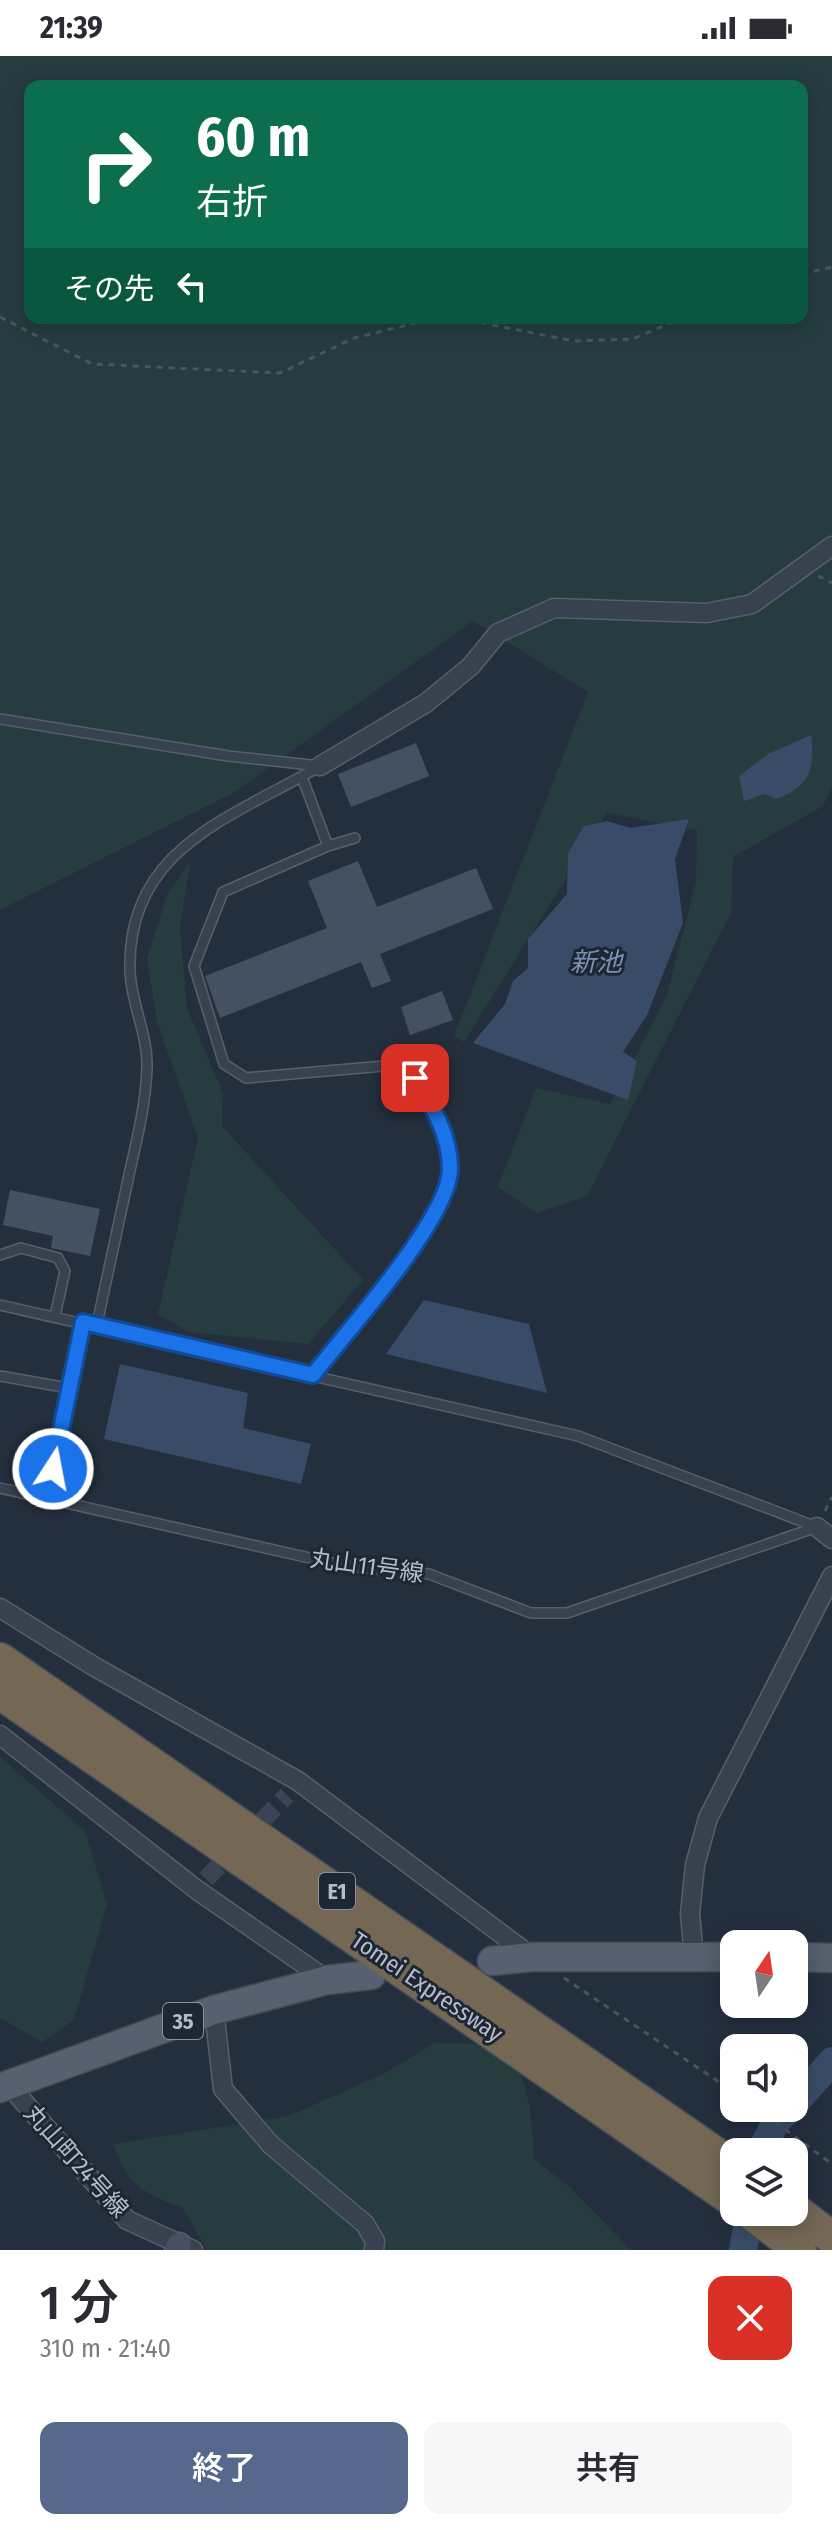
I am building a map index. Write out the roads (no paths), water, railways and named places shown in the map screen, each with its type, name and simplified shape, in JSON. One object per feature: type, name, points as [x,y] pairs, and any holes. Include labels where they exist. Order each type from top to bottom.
[{"type":"highway","name":"Tomei Expressway","points":[[0,1659],[665,2133],[720,2187]]},
{"type":"highway","name":"Tomei Expressway","points":[[0,1693],[665,2133],[720,2159]]},
{"type":"highway","points":[[808,2220],[832,2238]]},
{"type":"highway","points":[[768,2226],[800,2250]]},
{"type":"main road","points":[[492,1961],[532,1957],[720,1957]]},
{"type":"main road","points":[[808,1957],[832,1958]]},
{"type":"main road","name":"35","points":[[4,2086],[214,2010],[327,1980],[371,1975]]},
{"type":"street","points":[[320,766],[426,703],[471,666],[498,633],[554,608],[707,613],[752,604],[832,546]]},
{"type":"street","points":[[817,1527],[832,1539]]},
{"type":"street","points":[[694,1957],[691,1901],[695,1865],[708,1818],[832,1576]]},
{"type":"street","points":[[0,1608],[292,1788],[532,1957]]},
{"type":"street","points":[[0,1735],[327,1980]]},
{"type":"street","points":[[214,2010],[223,2089],[271,2145],[365,2224],[375,2241],[374,2250]]},
{"type":"street","name":"丸山町24号線","points":[[4,2086],[127,2220],[183,2248]]},
{"type":"lane","points":[[0,719],[228,756],[320,766]]},
{"type":"lane","points":[[97,1324],[142,1116],[148,1064],[130,971],[134,931],[146,893],[171,857],[195,834],[320,766]]},
{"type":"lane","points":[[302,777],[328,846]]},
{"type":"lane","points":[[313,1375],[435,1217],[451,1170],[439,1117],[415,1078],[384,1066],[246,1078],[224,1064],[194,966],[223,892],[328,846],[355,838]]},
{"type":"lane","points":[[0,1255],[21,1248],[58,1258],[65,1271],[55,1316]]},
{"type":"lane","points":[[0,1305],[97,1324],[578,1436],[817,1527]]},
{"type":"lane","points":[[53,1469],[83,1322]]},
{"type":"lane","points":[[0,1376],[68,1388]]},
{"type":"lane","name":"丸山11号線","points":[[0,1488],[345,1566],[429,1574],[531,1613],[567,1613],[817,1527]]},
{"type":"water","points":[[811,735],[811,766],[804,782],[777,799],[764,794],[744,801],[739,776],[768,754]]},
{"type":"water","name":"新池","points":[[689,819],[675,859],[683,923],[647,1015],[623,1052],[637,1061],[628,1100],[473,1043],[505,1004],[513,981],[528,968],[528,939],[567,894],[568,853],[584,826],[607,821],[630,828]]},
{"type":"water","points":[[424,1300],[529,1324],[547,1393],[386,1354]]},
{"type":"water","points":[[120,1364],[248,1393],[243,1428],[311,1444],[301,1484],[104,1439]]},
{"type":"waterway","points":[[808,2088],[832,2061]]},
{"type":"waterway","points":[[767,2138],[776,2122]]},
{"type":"waterway","points":[[743,2250],[747,2226]]},
{"type":"tunnel","points":[[206,1879],[287,1795]]}]
